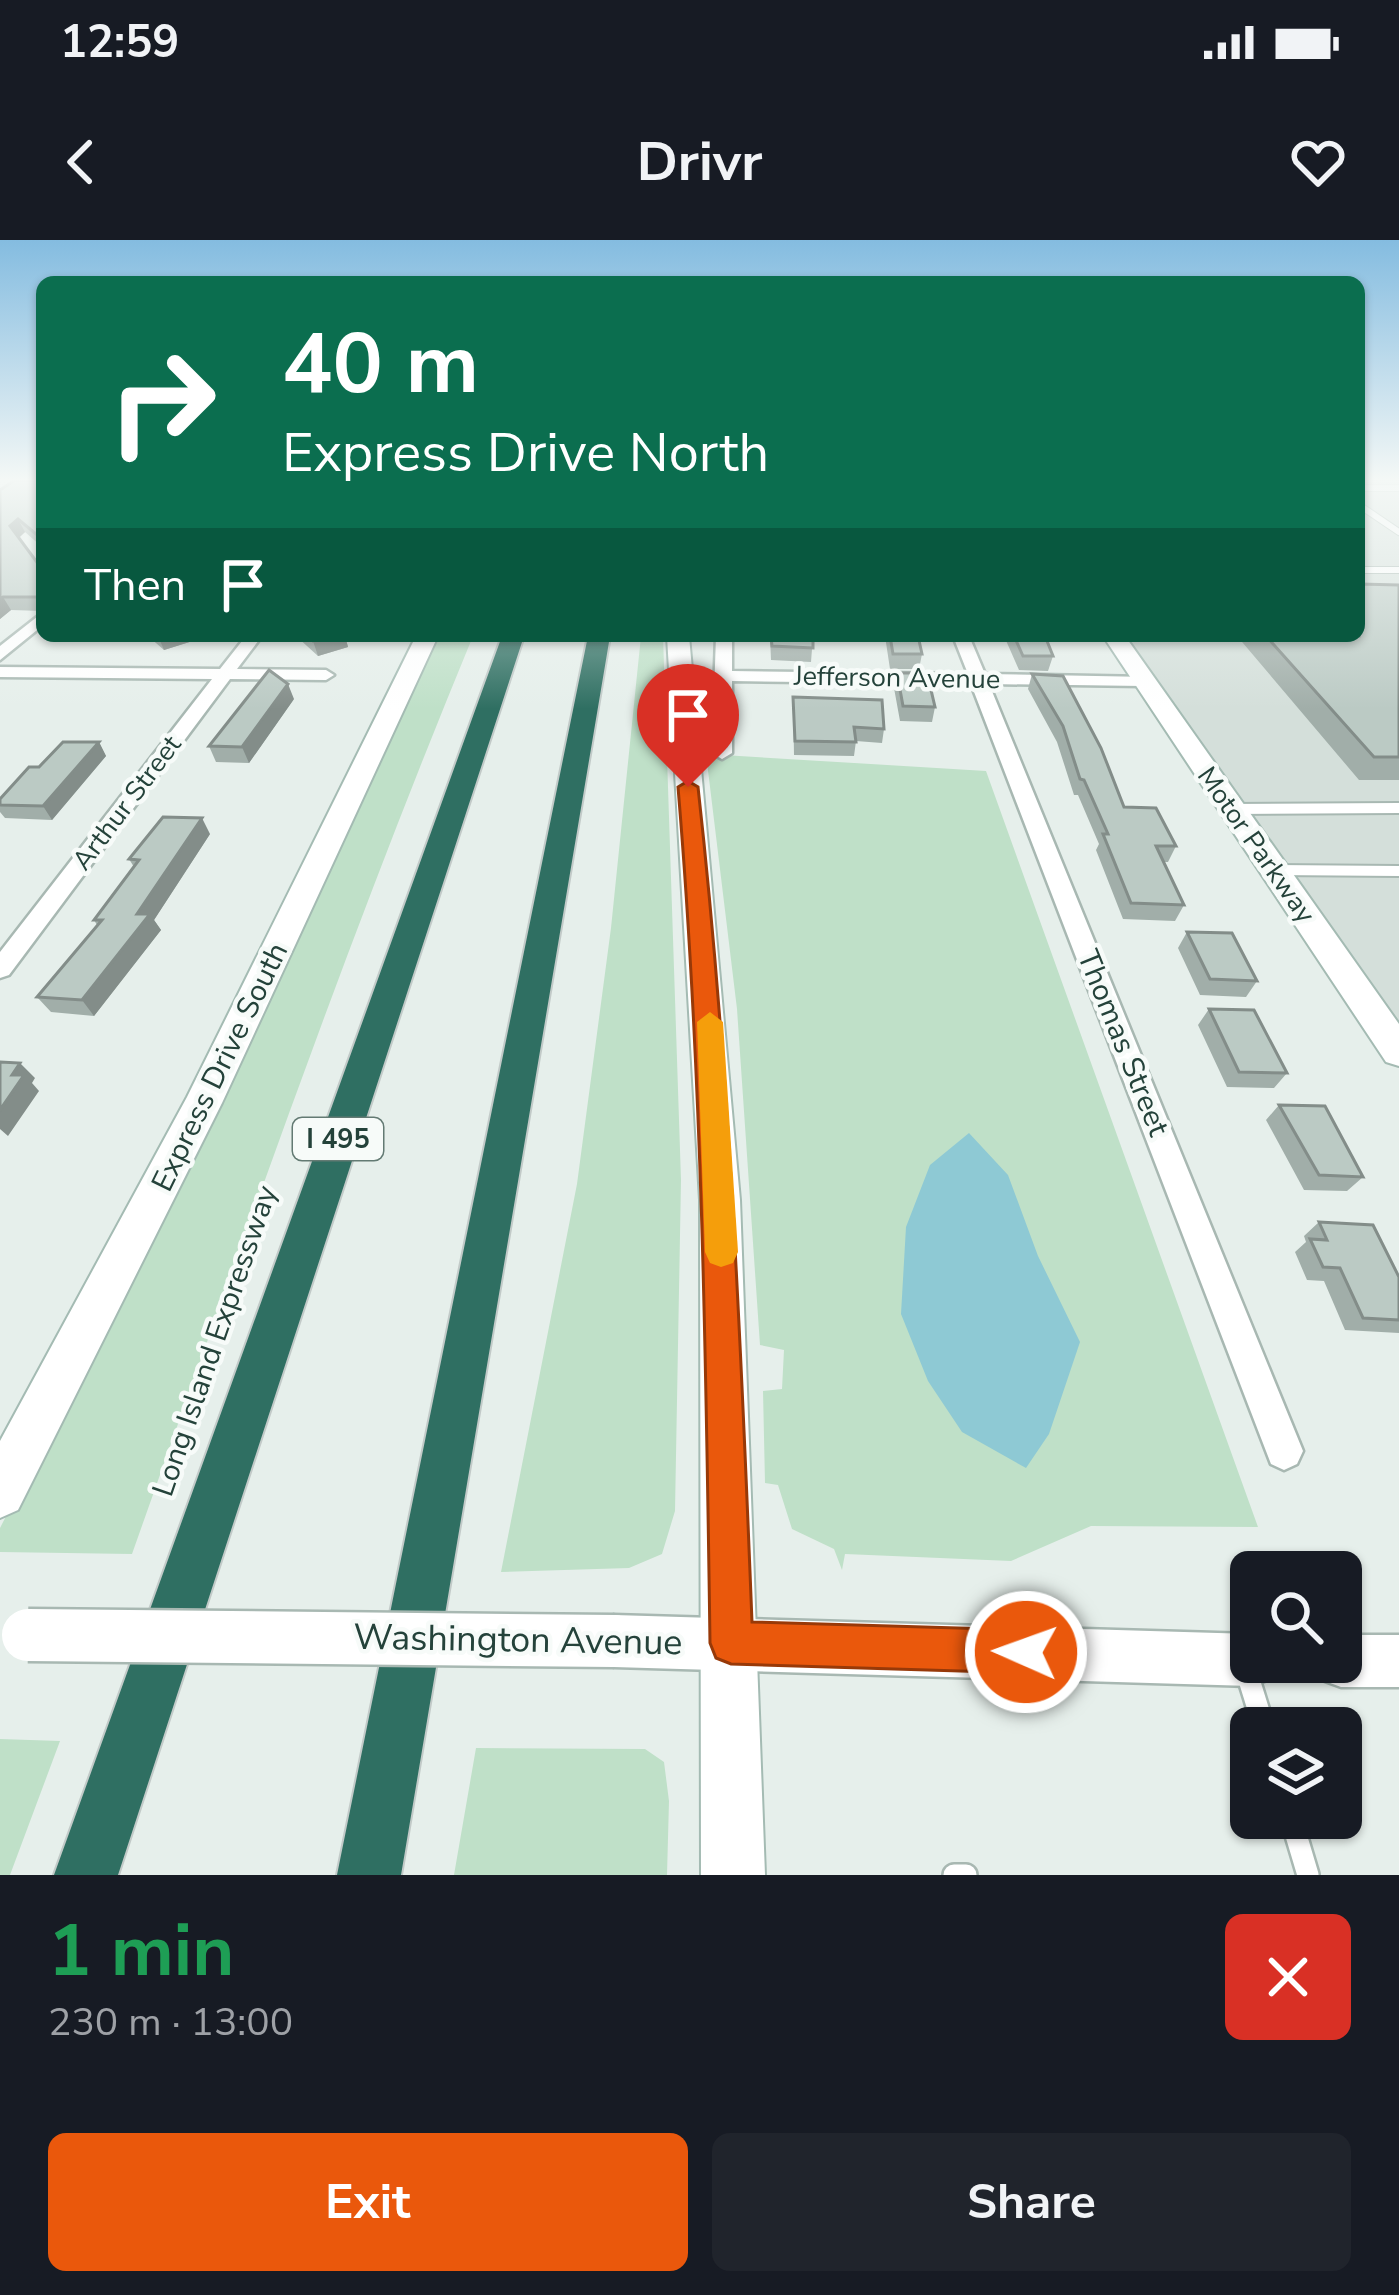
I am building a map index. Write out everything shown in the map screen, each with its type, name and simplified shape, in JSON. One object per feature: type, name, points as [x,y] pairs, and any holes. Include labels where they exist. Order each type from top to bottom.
[{"type":"highway","name":"Long Island Expressway","points":[[86,1875],[511,642]]},
{"type":"highway","points":[[369,1875],[598,642]]},
{"type":"main road","name":"Express Drive South","points":[[0,1492],[194,1122],[424,642]]},
{"type":"main road","points":[[678,642],[719,1177],[733,1875]]},
{"type":"main road","name":"Motor Parkway","points":[[1118,642],[1399,1052]]},
{"type":"street","points":[[0,655],[36,623]]},
{"type":"street","name":"Arthur Street","points":[[0,969],[249,642]]},
{"type":"street","points":[[722,753],[724,642]]},
{"type":"street","name":"Thomas Street","points":[[964,642],[1284,1451]]},
{"type":"street","points":[[0,672],[326,675]]},
{"type":"street","name":"Jefferson Avenue","points":[[724,676],[1143,681]]},
{"type":"street","name":"Washington Avenue","points":[[14,1635],[731,1643],[1230,1659]]},
{"type":"street","points":[[1362,1661],[1399,1662]]},
{"type":"lane","points":[[1365,570],[1399,570]]},
{"type":"lane","points":[[1231,809],[1399,808]]},
{"type":"lane","points":[[1274,870],[1399,872]]},
{"type":"lane","points":[[1297,1839],[1308,1875]]},
{"type":"lane","points":[[954,1875],[966,1875]]},
{"type":"shaded area","points":[[1365,556],[1399,556],[1399,1052],[1121,642],[1365,642]]},
{"type":"green space","points":[[433,642],[471,642],[339,978],[132,1554],[0,1552],[0,1528],[96,1340]]},
{"type":"green space","points":[[640,642],[663,642],[681,1180],[675,1511],[662,1554],[629,1568],[501,1572],[577,1184],[611,928]]},
{"type":"green space","points":[[706,754],[986,771],[1258,1527],[1091,1526],[1011,1561],[845,1554],[842,1570],[834,1549],[792,1529],[778,1485],[765,1483],[763,1391],[782,1389],[784,1350],[760,1345],[737,1009]]},
{"type":"green space","points":[[0,1739],[60,1741],[10,1875],[0,1875]]},
{"type":"green space","points":[[476,1748],[645,1749],[664,1762],[669,1801],[667,1875],[454,1875]]},
{"type":"water","points":[[969,1133],[1008,1175],[1038,1256],[1080,1342],[1049,1434],[1026,1468],[962,1432],[928,1381],[901,1314],[906,1227],[930,1165]]},
{"type":"building","points":[[0,556],[33,556],[36,597],[0,599]]},
{"type":"building","points":[[1365,584],[1399,585],[1399,757],[1374,757],[1271,642],[1365,642]]},
{"type":"building","points":[[772,642],[813,642],[813,648],[772,646]]},
{"type":"building","points":[[891,642],[919,642],[922,654],[893,654]]},
{"type":"building","points":[[1017,642],[1047,642],[1053,656],[1023,656]]},
{"type":"building","points":[[269,670],[288,684],[242,747],[209,746]]},
{"type":"building","points":[[897,673],[927,673],[935,707],[903,706]]},
{"type":"building","points":[[1032,674],[1063,676],[1101,748],[1124,807],[1156,808],[1176,846],[1156,846],[1184,905],[1131,903],[1063,726]]},
{"type":"building","points":[[793,697],[882,700],[884,729],[854,727],[856,742],[795,741]]},
{"type":"building","points":[[63,742],[99,742],[43,806],[0,805],[0,799],[29,767],[39,767]]},
{"type":"building","points":[[163,817],[202,818],[137,914],[150,914],[82,1000],[37,997],[102,920],[94,920],[139,860],[129,859]]},
{"type":"building","points":[[1187,932],[1232,933],[1257,981],[1210,979]]},
{"type":"building","points":[[1209,1009],[1254,1010],[1287,1073],[1239,1072]]},
{"type":"building","points":[[0,1062],[20,1063],[12,1075],[24,1075],[0,1110]]},
{"type":"building","points":[[1279,1105],[1325,1106],[1363,1177],[1319,1175]]},
{"type":"building","points":[[1319,1222],[1373,1225],[1399,1277],[1399,1320],[1363,1318],[1340,1268],[1323,1267],[1310,1239],[1327,1240]]},
{"type":"slow traffic","points":[[710,1022],[721,1252]]},
{"type":"route","points":[[688,787],[720,1200],[731,1643],[1026,1652]]}]
